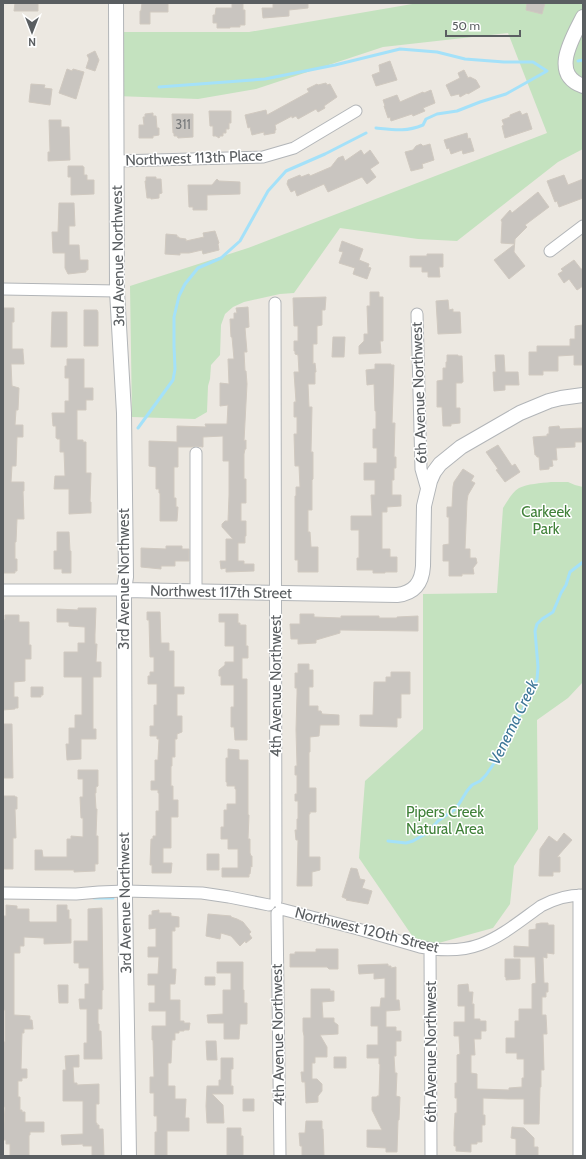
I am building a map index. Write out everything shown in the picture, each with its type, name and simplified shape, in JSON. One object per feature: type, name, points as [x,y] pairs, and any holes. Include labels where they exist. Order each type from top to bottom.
[{"type":"street","name":"3rd Avenue Northwest","points":[[116,3],[117,291],[124,413],[126,577],[124,590],[125,891],[129,1156]]},
{"type":"street","points":[[583,17],[569,47],[565,64],[569,77],[573,81],[583,86]]},
{"type":"street","name":"Northwest 113th Place","points":[[117,161],[263,157],[294,148],[356,111]]},
{"type":"street","points":[[550,251],[583,226]]},
{"type":"street","points":[[3,289],[117,291]]},
{"type":"street","name":"4th Avenue Northwest","points":[[275,303],[276,907],[280,1156]]},
{"type":"street","name":"6th Avenue Northwest","points":[[414,588],[420,581],[423,572],[424,506],[427,490],[421,469],[417,314]]},
{"type":"street","points":[[427,490],[434,472],[444,461],[461,447],[487,431],[520,413],[543,403],[561,398],[583,395]]},
{"type":"street","points":[[196,453],[196,592]]},
{"type":"street","name":"Northwest 117th Street","points":[[3,590],[124,590],[397,594],[409,592],[414,588]]},
{"type":"street","name":"Northwest 120th Street","points":[[3,894],[76,894],[125,891],[202,893],[276,907],[430,949],[451,950],[477,946],[495,938],[549,902],[569,896],[581,895]]},
{"type":"street","points":[[579,1156],[581,895]]},
{"type":"street","name":"6th Avenue Northwest","points":[[430,949],[431,1156]]},
{"type":"green space","points":[[418,3],[583,3],[583,149],[558,162],[457,241],[418,239],[340,228],[294,293],[280,294],[244,302],[233,307],[225,314],[221,325],[220,355],[211,365],[208,386],[207,412],[195,419],[132,417],[130,286],[248,248],[547,133],[508,33],[383,47],[256,89],[198,99],[116,96],[116,32],[249,32]]},
{"type":"green space","name":"Pipers Creek Natural Area","points":[[551,482],[568,482],[583,487],[583,682],[568,698],[537,720],[538,829],[514,866],[510,904],[493,928],[435,944],[415,940],[359,858],[365,781],[423,729],[423,594],[497,593],[503,508],[519,488]]},
{"type":"building","points":[[15,3],[38,3],[38,11],[14,11]]},
{"type":"building","points":[[142,3],[168,3],[168,12],[150,12],[150,24],[140,24],[140,11]]},
{"type":"building","points":[[232,3],[243,3],[243,10],[245,10],[245,25],[240,25],[240,27],[217,28],[217,23],[213,23],[213,15],[215,15],[216,8],[232,8]]},
{"type":"building","points":[[273,3],[308,3],[308,8],[289,10],[289,16],[263,18],[262,8],[273,8]]},
{"type":"building","points":[[527,3],[545,3],[542,14],[526,10]]},
{"type":"building","points":[[95,51],[99,60],[95,71],[86,68],[89,59],[87,55]]},
{"type":"building","points":[[390,61],[397,80],[376,86],[372,75],[380,72],[379,65]]},
{"type":"building","points":[[67,69],[84,72],[76,99],[59,93]]},
{"type":"building","points":[[464,70],[468,78],[470,77],[476,80],[480,87],[460,97],[459,94],[451,96],[446,85],[460,78],[458,73]]},
{"type":"building","points":[[326,83],[327,85],[330,84],[337,97],[324,106],[325,108],[318,112],[316,109],[298,119],[296,116],[292,118],[292,116],[275,125],[275,133],[264,135],[264,132],[252,135],[250,127],[248,128],[245,115],[266,110],[267,115],[309,92],[307,89],[317,84]]},
{"type":"building","points":[[31,84],[45,85],[44,88],[52,89],[50,105],[29,102]]},
{"type":"building","points":[[431,90],[435,103],[423,108],[425,111],[413,116],[412,114],[391,121],[390,117],[388,118],[383,100],[397,95],[400,102]]},
{"type":"building","points":[[209,111],[231,111],[231,123],[229,123],[229,129],[226,129],[226,133],[223,133],[223,136],[220,136],[219,138],[213,136],[213,126],[210,126]]},
{"type":"building","points":[[520,111],[522,115],[527,113],[532,129],[505,138],[502,120]]},
{"type":"building","points":[[153,113],[153,116],[156,116],[159,135],[153,136],[153,138],[139,138],[139,125],[144,125],[143,117],[145,117],[145,114]]},
{"type":"building","points":[[172,114],[193,114],[193,137],[178,138],[177,136],[174,136]]},
{"type":"building","points":[[49,120],[61,120],[61,127],[69,127],[70,160],[48,161],[48,152],[50,152]]},
{"type":"building","points":[[467,133],[468,139],[470,138],[474,151],[463,154],[462,150],[451,154],[449,148],[447,149],[444,140]]},
{"type":"building","points":[[421,144],[423,146],[430,144],[434,160],[422,164],[423,168],[411,171],[405,152],[413,150],[416,146]]},
{"type":"building","points":[[361,150],[364,155],[370,150],[379,163],[370,169],[376,177],[367,184],[362,177],[328,192],[324,184],[297,196],[295,190],[291,192],[287,184],[288,180],[300,175],[301,177],[309,174],[310,176],[331,167],[338,158],[343,156],[345,161]]},
{"type":"building","points":[[68,166],[84,167],[84,175],[87,175],[87,180],[94,180],[94,194],[71,195],[71,177],[68,177]]},
{"type":"building","points":[[564,175],[568,185],[583,179],[583,198],[559,207],[557,201],[555,202],[547,181]]},
{"type":"building","points":[[146,177],[156,177],[156,179],[161,179],[162,193],[159,194],[159,198],[147,198]]},
{"type":"building","points":[[217,179],[219,181],[240,182],[240,194],[207,195],[207,210],[193,210],[193,207],[189,207],[188,185],[212,185]]},
{"type":"building","points":[[538,192],[549,207],[525,225],[527,227],[515,239],[515,244],[501,243],[501,220],[510,210],[512,213]]},
{"type":"building","points":[[59,203],[74,203],[75,226],[69,226],[69,245],[79,245],[80,260],[88,260],[88,270],[86,270],[86,272],[68,274],[65,268],[65,253],[53,253],[52,232],[58,232]]},
{"type":"building","points":[[215,231],[219,243],[219,250],[203,254],[202,250],[189,253],[180,253],[180,255],[165,254],[166,234],[177,235],[179,238],[186,239],[186,241],[204,237],[203,233]]},
{"type":"building","points":[[342,241],[363,249],[359,260],[369,264],[368,267],[371,268],[367,279],[353,274],[355,268],[339,263],[343,252],[339,251]]},
{"type":"building","points":[[515,244],[514,252],[525,266],[509,279],[494,260]]},
{"type":"building","points":[[427,254],[443,254],[443,267],[439,267],[440,277],[428,277],[428,272],[422,272],[422,267],[410,267],[410,256],[427,256]]},
{"type":"building","points":[[574,260],[581,269],[583,269],[583,286],[577,290],[569,279],[564,283],[558,274],[563,271],[561,269]]},
{"type":"building","points":[[370,292],[379,292],[379,297],[383,297],[383,341],[380,341],[381,353],[359,354],[359,346],[364,341],[364,334],[368,334],[367,306],[370,306]]},
{"type":"building","points":[[326,297],[325,310],[322,310],[322,325],[317,326],[317,344],[313,344],[313,364],[315,363],[316,372],[315,384],[308,384],[309,407],[312,407],[311,452],[313,452],[313,479],[312,510],[308,510],[308,532],[310,532],[311,547],[318,547],[318,572],[298,572],[298,560],[295,560],[295,496],[296,487],[300,487],[299,466],[295,466],[294,434],[297,434],[297,417],[294,417],[294,402],[296,402],[294,372],[299,372],[298,355],[295,354],[294,351],[294,341],[298,341],[298,326],[294,326],[293,298]]},
{"type":"building","points":[[448,300],[449,310],[453,309],[453,312],[460,312],[461,333],[438,334],[436,301]]},
{"type":"building","points":[[248,307],[249,327],[245,328],[247,352],[244,352],[247,384],[244,441],[246,440],[246,449],[244,454],[244,479],[246,479],[246,503],[241,503],[241,521],[246,521],[246,536],[245,543],[238,543],[238,561],[244,561],[244,564],[254,564],[254,571],[226,572],[226,568],[221,569],[220,561],[226,561],[226,539],[233,539],[222,527],[222,524],[225,521],[228,521],[229,495],[229,461],[223,461],[223,436],[203,437],[203,447],[178,447],[178,467],[174,467],[174,498],[176,498],[176,507],[178,507],[177,521],[160,521],[160,493],[159,489],[156,489],[156,467],[149,466],[149,441],[177,442],[177,426],[206,427],[205,424],[227,424],[228,405],[220,406],[220,383],[229,384],[228,359],[234,359],[230,319],[234,319],[234,313],[237,313],[236,308]]},
{"type":"building","points":[[3,308],[14,308],[14,322],[12,322],[12,349],[23,349],[24,364],[11,364],[12,386],[19,388],[18,410],[16,410],[15,425],[23,425],[23,437],[17,437],[16,466],[12,466],[11,482],[24,482],[24,519],[17,519],[15,559],[17,559],[17,571],[15,571],[15,573],[3,573]]},
{"type":"building","points":[[84,310],[97,310],[98,312],[98,346],[84,346]]},
{"type":"building","points":[[52,312],[67,312],[67,347],[51,347]]},
{"type":"building","points":[[583,325],[583,365],[574,365],[574,355],[558,356],[558,371],[543,371],[543,375],[529,375],[529,352],[537,352],[537,346],[570,346],[570,339],[575,339],[575,326]]},
{"type":"building","points":[[333,337],[345,337],[344,357],[332,357]]},
{"type":"building","points":[[447,355],[462,356],[463,382],[456,383],[456,408],[460,408],[460,423],[451,424],[451,426],[443,426],[442,407],[437,407],[437,381],[443,380],[443,368],[446,368]]},
{"type":"building","points":[[495,355],[504,355],[505,372],[518,372],[519,385],[505,385],[505,390],[494,391],[493,372],[496,372]]},
{"type":"building","points":[[67,359],[84,359],[84,388],[93,388],[93,400],[86,400],[86,410],[77,410],[77,440],[83,440],[83,442],[86,442],[86,473],[91,473],[91,513],[69,514],[69,489],[54,489],[55,476],[65,476],[64,452],[60,452],[60,439],[56,438],[56,426],[53,426],[52,413],[65,413],[65,401],[69,401],[69,378],[65,378],[65,366],[67,366]]},
{"type":"building","points":[[375,364],[394,365],[392,423],[395,423],[394,457],[396,457],[396,468],[394,468],[394,480],[392,480],[392,495],[401,495],[401,506],[387,507],[387,512],[382,512],[382,549],[390,549],[390,557],[397,557],[397,572],[385,573],[373,573],[373,570],[357,570],[357,558],[359,558],[359,530],[351,530],[351,516],[372,516],[371,495],[375,495],[375,480],[364,480],[364,463],[377,463],[377,448],[373,448],[373,429],[376,429],[374,384],[367,385],[366,370],[375,369]]},
{"type":"building","points":[[559,426],[560,429],[583,428],[583,442],[575,442],[575,447],[556,448],[557,460],[552,460],[553,466],[549,467],[549,469],[540,470],[539,457],[535,455],[533,437],[547,436],[547,434],[549,434],[549,427]]},
{"type":"building","points":[[498,445],[512,466],[515,464],[520,472],[505,482],[486,452]]},
{"type":"building","points":[[463,469],[474,476],[471,481],[475,483],[468,495],[467,501],[465,549],[470,549],[470,558],[476,558],[477,563],[473,568],[474,574],[449,576],[449,561],[443,561],[443,545],[449,544],[449,517],[447,517],[447,507],[452,507],[454,482]]},
{"type":"building","points":[[57,532],[69,532],[71,573],[62,573],[62,569],[54,569],[54,551],[57,551]]},
{"type":"building","points":[[166,546],[182,546],[182,549],[189,549],[189,561],[175,561],[175,566],[161,566],[161,569],[141,567],[141,548],[166,549]]},
{"type":"building","points":[[78,608],[96,608],[96,662],[101,662],[101,677],[93,677],[93,729],[96,729],[96,739],[81,739],[81,759],[67,760],[66,744],[69,744],[69,728],[75,728],[75,715],[82,715],[82,677],[64,677],[64,652],[78,652],[78,643],[85,643],[85,627],[69,626],[69,622],[57,622],[57,609],[78,610]]},
{"type":"building","points":[[147,612],[160,612],[161,643],[169,643],[169,651],[174,651],[174,687],[184,687],[184,694],[177,694],[177,716],[182,716],[182,732],[177,734],[177,739],[175,739],[175,757],[172,757],[171,766],[171,786],[173,786],[173,800],[178,800],[178,817],[171,817],[171,848],[163,848],[163,863],[172,863],[171,873],[152,873],[152,865],[150,865],[151,839],[153,839],[153,836],[156,836],[156,811],[159,811],[159,793],[158,790],[151,790],[151,781],[155,781],[155,760],[158,760],[159,739],[157,739],[157,736],[150,736],[150,726],[154,726],[154,705],[157,705],[157,684],[148,684],[148,676],[150,676],[150,672],[154,672],[154,657],[150,657],[149,620],[147,620]]},
{"type":"building","points":[[219,614],[238,614],[238,623],[240,623],[240,625],[246,625],[246,646],[248,646],[248,658],[242,658],[242,679],[247,679],[247,740],[235,740],[234,727],[231,727],[231,707],[234,707],[234,685],[221,685],[221,676],[219,676],[219,670],[225,665],[225,662],[234,662],[234,646],[225,646],[225,622],[219,622]]},
{"type":"building","points":[[300,614],[314,614],[314,617],[341,618],[341,616],[379,616],[379,618],[397,618],[418,616],[418,631],[340,630],[340,633],[316,640],[316,643],[298,644],[298,639],[291,639],[290,624],[300,624]]},
{"type":"building","points":[[5,615],[19,615],[19,622],[29,622],[29,645],[31,645],[31,659],[25,659],[25,681],[14,682],[14,697],[18,697],[18,708],[3,710],[3,622]]},
{"type":"building","points":[[298,664],[309,664],[309,670],[313,670],[313,687],[309,687],[309,706],[318,706],[318,711],[321,711],[322,714],[339,715],[339,725],[320,725],[319,736],[310,737],[309,788],[316,788],[316,812],[310,812],[309,814],[309,857],[320,857],[320,870],[312,872],[312,886],[297,886],[298,840],[296,840],[295,830],[297,830],[298,801],[295,801],[295,794],[297,794],[297,775],[295,775],[295,766],[297,766],[297,688],[295,688],[295,673],[298,673]]},
{"type":"building","points":[[391,672],[410,672],[410,694],[401,694],[401,718],[397,718],[397,727],[360,726],[360,715],[373,715],[374,682],[386,682],[386,677],[391,677]]},
{"type":"building","points":[[31,687],[43,687],[43,695],[41,695],[41,697],[31,697]]},
{"type":"building","points":[[3,724],[12,724],[13,778],[3,778]]},
{"type":"building","points":[[228,749],[239,750],[239,759],[248,760],[248,839],[250,839],[250,853],[252,856],[252,867],[251,866],[249,877],[222,877],[222,868],[238,868],[238,849],[228,849],[228,839],[221,839],[221,827],[224,827],[224,810],[227,810],[227,804],[236,804],[235,786],[227,786],[226,782],[226,758],[228,758]]},
{"type":"building","points":[[78,770],[98,770],[98,786],[96,787],[95,793],[97,809],[96,836],[98,836],[98,864],[95,864],[95,871],[74,872],[74,870],[35,870],[35,850],[42,850],[43,857],[67,857],[67,839],[71,839],[71,836],[83,837],[83,818],[81,818],[80,797],[83,797],[83,779],[78,779]]},
{"type":"building","points":[[3,796],[17,797],[17,809],[15,809],[16,838],[13,838],[13,869],[3,869]]},
{"type":"building","points":[[564,833],[572,840],[557,857],[560,857],[560,872],[553,872],[553,876],[539,876],[540,849],[549,836],[557,842]]},
{"type":"building","points":[[207,854],[219,854],[219,870],[207,870]]},
{"type":"building","points":[[351,868],[357,869],[360,879],[365,880],[362,888],[372,891],[368,904],[346,900],[347,899],[342,897]]},
{"type":"building","points":[[6,905],[17,906],[17,909],[29,909],[30,922],[57,922],[57,905],[67,905],[67,910],[69,910],[69,919],[71,919],[71,943],[44,944],[44,938],[24,937],[24,946],[20,946],[20,953],[14,953],[14,1015],[30,1016],[33,1029],[24,1029],[24,1033],[22,1033],[21,1069],[27,1069],[27,1078],[22,1078],[22,1081],[18,1081],[20,1110],[25,1112],[25,1122],[44,1122],[44,1132],[30,1132],[29,1156],[10,1156],[10,1144],[6,1144],[6,1140],[3,1140],[5,1107],[3,1107],[3,1082],[5,1010],[3,1010],[3,916],[6,916]]},
{"type":"building","points":[[102,908],[103,990],[102,1009],[98,1009],[98,1024],[99,1031],[101,1031],[102,1059],[84,1059],[84,1043],[87,1043],[87,1009],[80,1009],[79,999],[85,999],[85,984],[89,984],[89,968],[79,968],[79,963],[74,963],[74,941],[88,941],[88,909]]},
{"type":"building","points":[[159,910],[159,913],[171,913],[171,916],[179,917],[179,927],[175,927],[175,931],[172,931],[172,969],[176,969],[175,984],[170,984],[170,1000],[180,1000],[180,1021],[190,1023],[189,1030],[175,1033],[175,1040],[172,1040],[171,1063],[168,1063],[168,1086],[175,1086],[175,1099],[186,1099],[185,1118],[189,1118],[189,1131],[167,1131],[167,1156],[155,1156],[157,1116],[154,1116],[154,1093],[150,1093],[150,1077],[154,1077],[152,1026],[166,1026],[166,1011],[149,1011],[149,1003],[155,1003],[155,985],[148,985],[148,974],[158,974],[159,957],[148,957],[148,947],[156,947],[156,928],[149,929],[149,915],[152,915],[152,911]]},
{"type":"building","points":[[208,914],[231,916],[243,922],[251,932],[249,934],[252,938],[246,943],[245,941],[240,946],[231,936],[221,933],[220,939],[206,936]]},
{"type":"building","points":[[541,923],[554,925],[554,954],[547,953],[547,958],[543,957],[544,983],[548,983],[548,992],[546,992],[546,997],[542,997],[542,1015],[546,1015],[547,1034],[543,1034],[544,1070],[541,1070],[539,1124],[524,1124],[524,1099],[483,1098],[483,1115],[485,1115],[485,1125],[482,1125],[482,1142],[471,1144],[471,1152],[456,1151],[456,1146],[454,1146],[455,1113],[457,1113],[455,1083],[457,1083],[457,1055],[460,1054],[459,1036],[454,1036],[454,1022],[465,1022],[465,1006],[458,1006],[458,985],[468,984],[469,992],[473,992],[472,1004],[474,1004],[474,1019],[486,1021],[486,1031],[481,1031],[481,1039],[474,1039],[475,1055],[471,1055],[471,1073],[477,1074],[477,1089],[509,1090],[509,1088],[522,1087],[522,1078],[524,1078],[524,1059],[517,1059],[517,1053],[506,1053],[506,1038],[515,1038],[515,1021],[519,1021],[519,1009],[532,1009],[532,984],[536,983],[535,957],[514,957],[514,946],[529,947],[529,930],[536,929],[536,924]]},
{"type":"building","points":[[316,949],[338,949],[338,969],[329,969],[327,967],[290,967],[290,954],[295,954],[295,952],[316,952]]},
{"type":"building","points":[[505,959],[520,959],[520,979],[506,980]]},
{"type":"building","points":[[217,962],[243,962],[243,990],[244,1003],[247,1003],[247,1024],[240,1024],[239,1039],[224,1039],[224,1023],[208,1023],[207,1015],[223,1014],[223,990],[231,990],[231,973],[217,973]]},
{"type":"building","points":[[388,964],[391,968],[396,967],[396,1000],[399,1000],[400,1010],[386,1011],[386,1027],[396,1027],[396,1031],[401,1031],[401,1041],[396,1041],[396,1056],[394,1056],[395,1073],[397,1073],[396,1096],[400,1097],[397,1152],[386,1152],[386,1148],[367,1147],[367,1130],[382,1130],[372,1110],[372,1097],[379,1096],[379,1058],[367,1058],[367,1045],[378,1045],[378,1026],[371,1026],[371,1007],[380,1007],[381,998],[385,998],[385,978],[374,979],[374,973],[359,974],[358,965]]},
{"type":"building","points":[[205,977],[215,977],[215,985],[205,985]]},
{"type":"building","points":[[58,985],[68,985],[68,1003],[59,1003]]},
{"type":"building","points":[[311,989],[330,989],[330,991],[334,991],[334,1001],[322,1002],[323,1018],[334,1018],[334,1022],[338,1025],[338,1034],[320,1035],[327,1047],[327,1057],[315,1057],[315,1063],[312,1063],[312,1079],[317,1079],[322,1084],[322,1091],[318,1096],[318,1102],[306,1103],[305,1082],[302,1082],[301,1072],[304,1072],[303,1018],[311,1018]]},
{"type":"building","points":[[206,1041],[216,1041],[217,1060],[207,1060]]},
{"type":"building","points":[[79,1055],[79,1067],[73,1067],[74,1083],[77,1083],[77,1085],[99,1084],[99,1104],[96,1104],[96,1123],[99,1125],[99,1129],[103,1129],[104,1156],[92,1156],[92,1146],[83,1146],[83,1144],[62,1145],[61,1135],[83,1134],[83,1101],[63,1101],[63,1070],[66,1070],[65,1056]]},
{"type":"building","points":[[334,1057],[346,1057],[346,1068],[334,1068]]},
{"type":"building","points":[[221,1058],[233,1058],[233,1069],[231,1069],[231,1086],[233,1086],[233,1094],[212,1094],[223,1105],[224,1123],[207,1123],[207,1086],[219,1086],[219,1080],[221,1080]]},
{"type":"building","points":[[243,1099],[254,1099],[254,1111],[243,1111]]},
{"type":"building","points":[[306,1121],[322,1121],[324,1156],[302,1156],[302,1146],[300,1146],[299,1133],[305,1133]]},
{"type":"building","points":[[512,1127],[524,1128],[534,1138],[534,1147],[538,1147],[538,1156],[516,1156],[516,1139],[511,1138]]},
{"type":"building","points":[[227,1128],[241,1128],[241,1136],[243,1136],[243,1156],[227,1156]]},
{"type":"waterway","points":[[159,87],[265,79],[335,65],[400,49],[437,52],[465,59],[504,62],[533,62],[547,71],[506,94],[457,111],[437,114],[426,119],[423,125],[411,129],[400,130],[376,128]]},
{"type":"waterway","points":[[578,61],[583,60]]},
{"type":"waterway","points":[[138,428],[173,380],[175,369],[174,317],[179,296],[185,284],[198,268],[221,258],[240,241],[268,191],[286,171],[325,154],[366,133]]},
{"type":"waterway","name":"Venema Creek","points":[[388,841],[406,843],[413,841],[427,833],[438,821],[454,810],[472,785],[480,781],[486,775],[500,754],[506,732],[521,713],[526,697],[537,679],[538,667],[535,631],[537,624],[553,612],[566,585],[570,572],[583,562]]},
{"type":"waterway","points":[[94,898],[113,898]]},
{"type":"park label","name":"Carkeek Park","points":[[546,520]]}]
